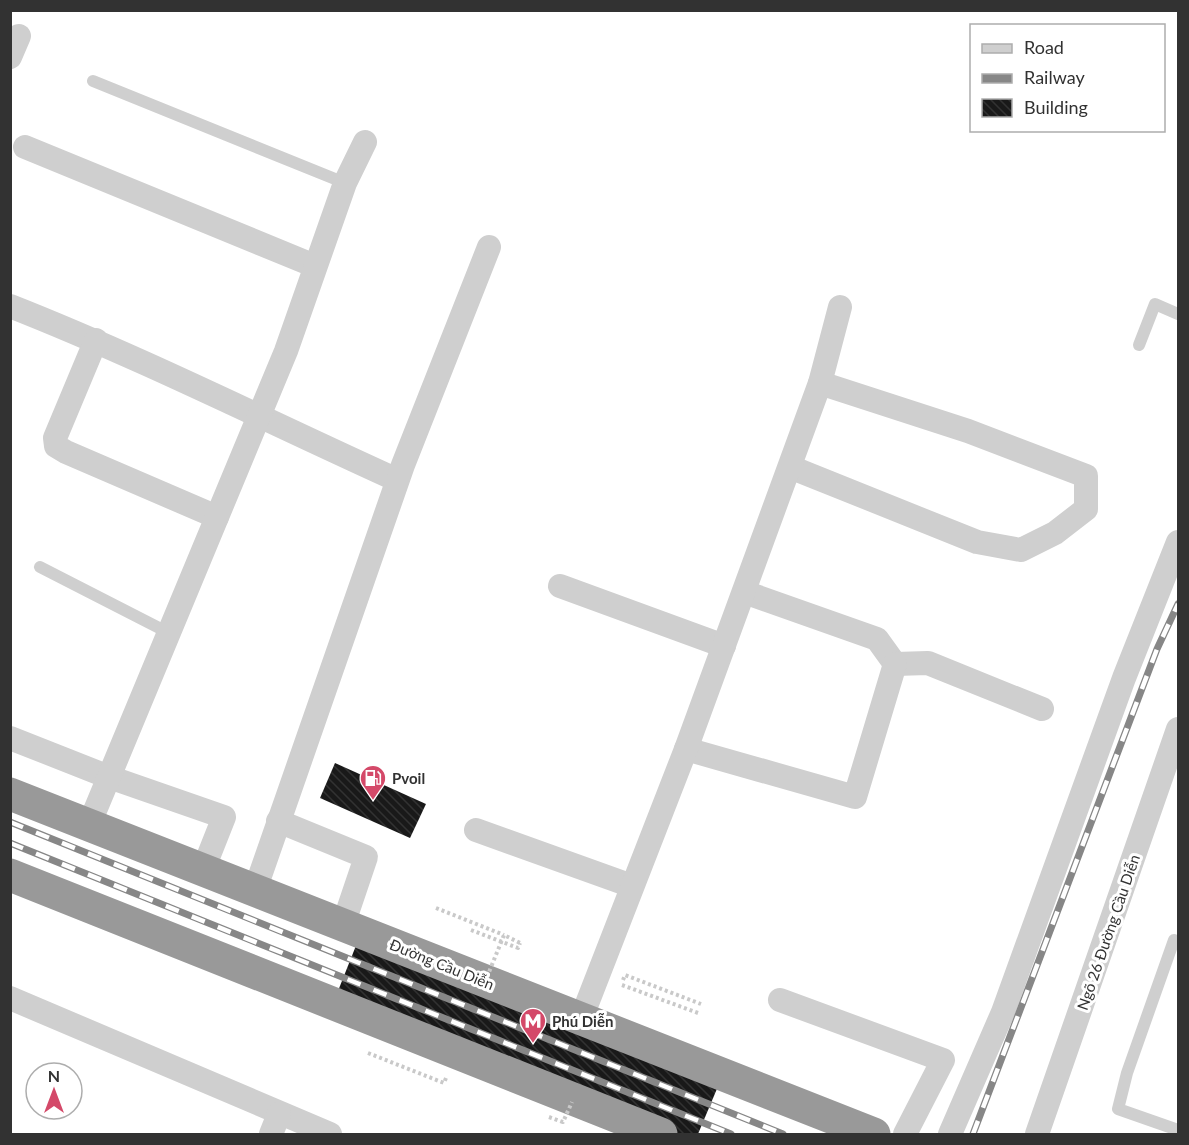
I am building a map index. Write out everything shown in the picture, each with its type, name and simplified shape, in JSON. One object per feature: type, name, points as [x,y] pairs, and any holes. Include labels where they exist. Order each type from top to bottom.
[{"type":"highway","name":"Đường Cầu Diễn","points":[[10,794],[874,1134]]},
{"type":"highway","points":[[10,875],[661,1134]]},
{"type":"street","points":[[89,825],[286,351],[345,183],[365,142]]},
{"type":"street","points":[[25,147],[315,266]]},
{"type":"street","points":[[255,890],[398,480],[489,247]]},
{"type":"street","points":[[10,306],[96,340],[398,480]]},
{"type":"street","points":[[581,1019],[686,748],[790,467],[820,383],[840,307]]},
{"type":"street","points":[[96,340],[55,438],[56,446],[217,517]]},
{"type":"street","points":[[790,467],[977,542],[1021,550],[1055,533],[1086,510],[1086,476],[968,431],[820,383]]},
{"type":"street","points":[[950,1134],[1003,1012],[1124,678],[1179,542]]},
{"type":"street","points":[[560,586],[724,646]]},
{"type":"street","points":[[744,592],[877,639],[895,664]]},
{"type":"street","points":[[895,664],[928,663],[1042,709]]},
{"type":"street","points":[[686,748],[855,797],[895,664]]},
{"type":"street","name":"Ngõ 26 Đường Cầu Diễn","points":[[1037,1134],[1179,729]]},
{"type":"street","points":[[10,738],[109,777],[224,817],[203,870]]},
{"type":"street","points":[[278,821],[366,857],[343,925]]},
{"type":"street","points":[[476,830],[632,886]]},
{"type":"street","points":[[10,999],[275,1124],[330,1134]]},
{"type":"street","points":[[780,1000],[943,1060],[905,1134]]},
{"type":"lane","points":[[93,81],[345,183]]},
{"type":"lane","points":[[1139,345],[1155,304],[1179,314]]},
{"type":"lane","points":[[40,567],[168,633]]},
{"type":"lane","points":[[1174,940],[1127,1073],[1118,1109],[1179,1130]]},
{"type":"path","points":[[436,908],[520,942],[518,948],[471,930]]},
{"type":"path","points":[[487,977],[504,935]]},
{"type":"path","points":[[625,975],[701,1004]]},
{"type":"path","points":[[622,985],[698,1013]]},
{"type":"path","points":[[368,1053],[444,1083]]},
{"type":"path","points":[[549,1117],[563,1122],[572,1102]]},
{"type":"building","name":"Pvoil","points":[[335,763],[426,804],[410,838],[320,798]]},
{"type":"building","points":[[363,928],[724,1072],[698,1134],[654,1134],[332,1006]]},
{"type":"railway","points":[[973,1134],[1157,649],[1178,604]]},
{"type":"railway","points":[[10,822],[783,1134]]},
{"type":"railway","points":[[10,843],[731,1134]]},
{"type":"place","name":"Pvoil","points":[[373,801]]},
{"type":"place","name":"Phú Diễn","points":[[533,1044]]}]
